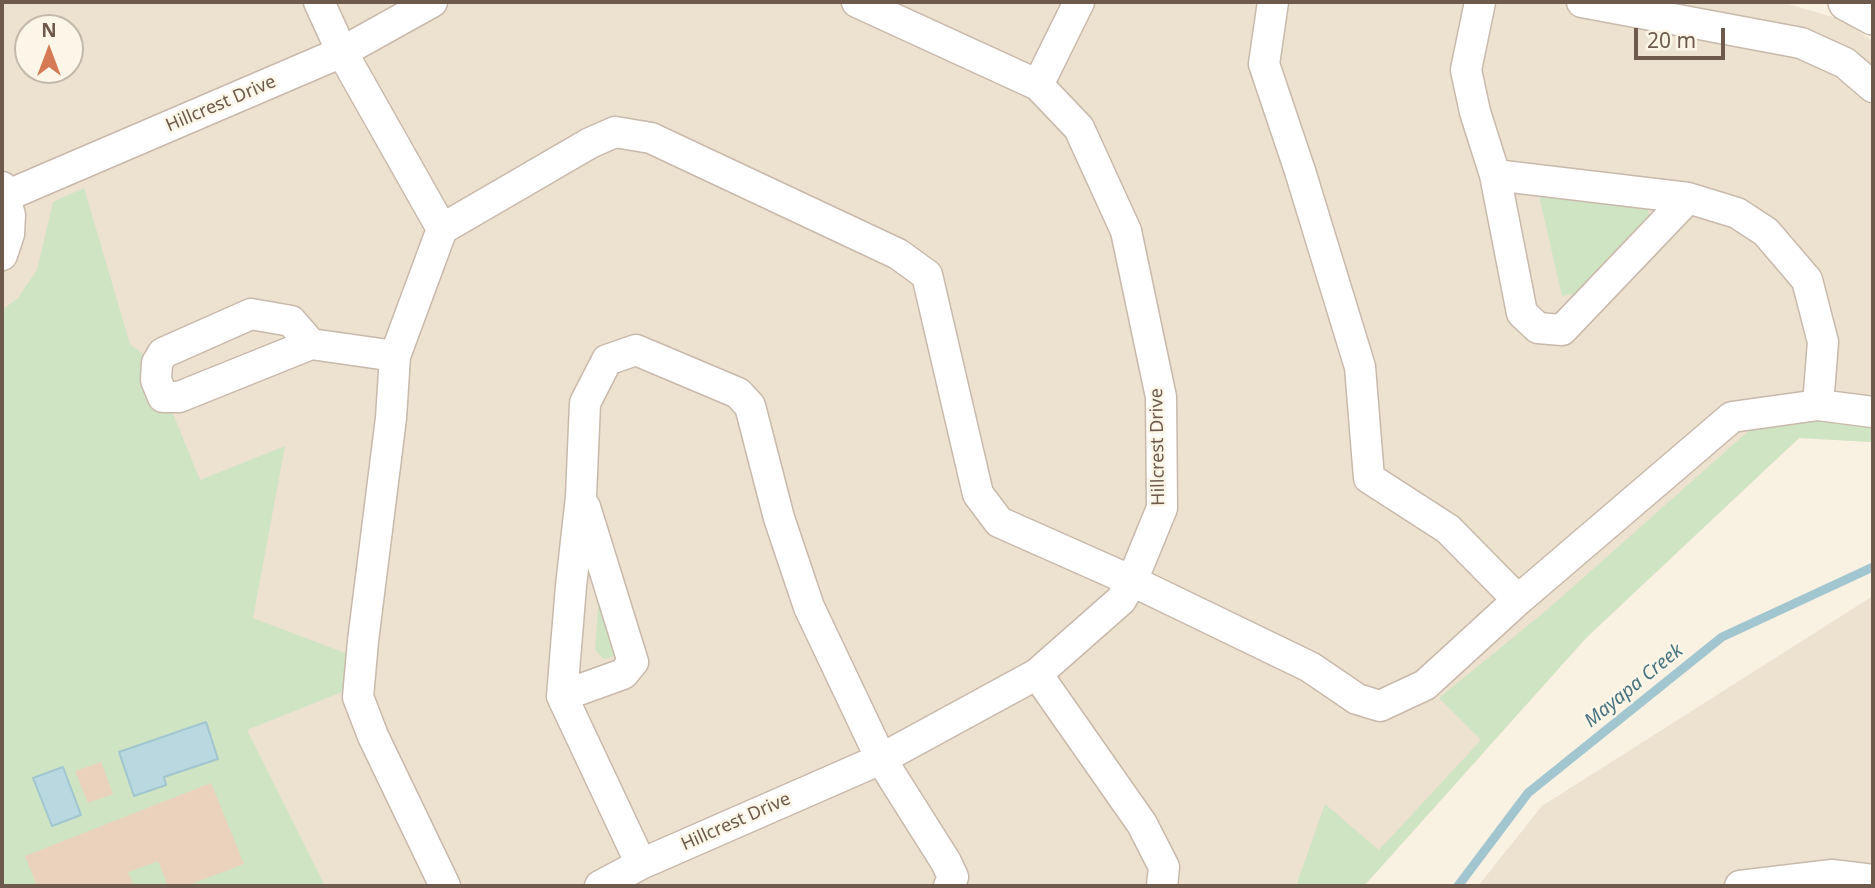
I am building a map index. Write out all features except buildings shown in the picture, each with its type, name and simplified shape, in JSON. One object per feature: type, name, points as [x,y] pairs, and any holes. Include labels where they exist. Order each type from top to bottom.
[{"type":"street","points":[[319,2],[342,52],[442,229]]},
{"type":"street","name":"Hillcrest Drive","points":[[4,192],[342,52],[432,2]]},
{"type":"street","name":"Hillcrest Drive","points":[[600,886],[641,864],[881,759],[1037,674],[1121,600],[1132,581],[1161,508],[1161,397],[1126,231],[1079,128],[1038,85],[857,2]]},
{"type":"street","points":[[1038,85],[1079,2]]},
{"type":"street","points":[[1273,2],[1264,64],[1360,366],[1369,478],[1448,529],[1518,600]]},
{"type":"street","points":[[1480,2],[1466,70],[1475,112],[1496,175],[1522,313],[1538,328],[1562,330],[1688,198]]},
{"type":"street","points":[[1582,2],[1801,43],[1844,63],[1873,87]]},
{"type":"street","points":[[1847,2],[1873,16]]},
{"type":"street","points":[[445,886],[373,736],[358,697],[362,641],[391,418],[395,356],[442,229],[590,143],[615,132],[651,138],[898,254],[927,275],[978,494],[999,522],[1132,581],[1310,667],[1357,699],[1380,706],[1425,685],[1518,600],[1732,418],[1818,405],[1873,412]]},
{"type":"street","points":[[1496,175],[1688,198],[1737,213],[1766,232],[1807,280],[1823,342],[1818,405]]},
{"type":"street","points":[[2,255],[9,234],[10,215],[4,192]]},
{"type":"street","points":[[311,344],[395,356]]},
{"type":"street","points":[[641,864],[562,696],[581,497],[585,403],[607,360],[636,350],[738,393],[750,407],[779,518],[809,607],[881,759],[946,862],[953,877],[950,886]]},
{"type":"street","points":[[562,696],[623,674],[633,662],[581,497]]},
{"type":"street","points":[[1037,674],[1142,824],[1164,867],[1162,886]]},
{"type":"street","points":[[1740,886],[1832,875],[1873,880]]},
{"type":"shaded area","points":[[2,2],[1781,2],[1840,19],[1873,41],[1873,442],[1799,438],[1586,638],[1364,886],[2,886]]},
{"type":"shaded area","points":[[1873,596],[1873,886],[1478,886],[1542,806]]},
{"type":"green space","points":[[1537,187],[1648,204],[1649,216],[1579,293],[1562,296]]},
{"type":"green space","points":[[84,188],[130,344],[152,362],[200,480],[285,446],[253,618],[358,658],[362,684],[247,730],[325,886],[2,886],[2,310],[18,298],[37,270],[53,202]]},
{"type":"green space","points":[[1873,412],[1873,442],[1799,438],[1586,638],[1364,886],[1296,886],[1325,804],[1379,850],[1481,740],[1439,698],[1548,609],[1761,420]]},
{"type":"green space","points":[[601,569],[621,655],[603,659],[595,650]]},
{"type":"water","points":[[206,722],[218,759],[164,777],[166,785],[134,796],[119,752]]},
{"type":"water","points":[[63,767],[81,815],[52,826],[33,778]]},
{"type":"waterway","name":"Mayapa Creek","points":[[1458,886],[1528,793],[1722,637],[1873,567]]}]
